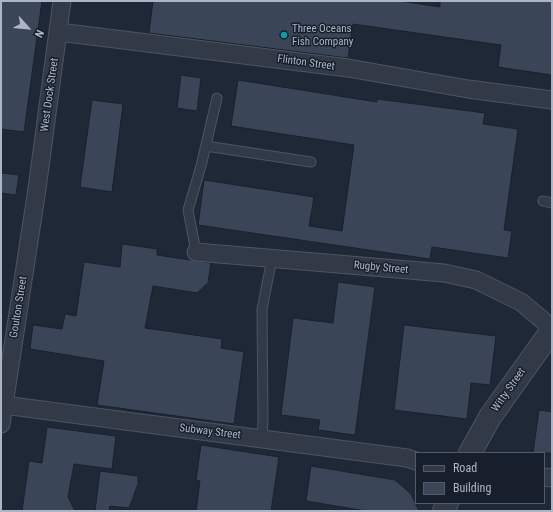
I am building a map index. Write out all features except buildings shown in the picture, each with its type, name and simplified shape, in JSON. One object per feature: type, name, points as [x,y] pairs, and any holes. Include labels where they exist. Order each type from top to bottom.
[{"type":"street","name":"West Dock Street","points":[[38,189],[62,1]]},
{"type":"street","name":"Flinton Street","points":[[59,32],[348,68],[552,100]]},
{"type":"street","name":"Goulton Street","points":[[1,424],[38,189]]},
{"type":"street","name":"Rugby Street","points":[[196,252],[444,273],[476,280],[521,302],[552,329]]},
{"type":"street","name":"Witty Street","points":[[471,452],[490,417],[552,329]]},
{"type":"street","name":"Subway Street","points":[[4,405],[407,458],[415,461]]},
{"type":"lane","points":[[196,252],[188,210],[206,146],[217,98]]},
{"type":"lane","points":[[206,146],[311,162]]},
{"type":"lane","points":[[262,439],[262,309],[272,259]]},
{"type":"place","name":"Three Oceans Fish Company","points":[[284,35]]}]
